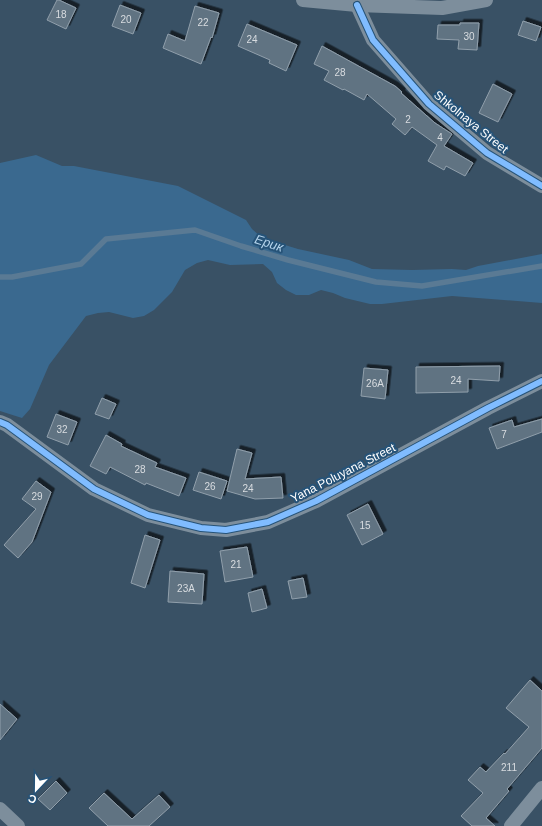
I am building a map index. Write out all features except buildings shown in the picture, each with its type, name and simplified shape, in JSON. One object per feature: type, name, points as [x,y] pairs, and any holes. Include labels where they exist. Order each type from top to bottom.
[{"type":"street","points":[[303,0],[357,5],[442,8],[486,0]]},
{"type":"street","name":"Shkolnaya Street","points":[[357,5],[373,40],[429,104],[487,153],[542,186]]},
{"type":"street","name":"Yana Poluyana Street","points":[[0,422],[7,425],[94,489],[148,515],[201,528],[226,530],[268,522],[316,501],[488,408],[542,381]]},
{"type":"street","points":[[511,826],[542,788]]},
{"type":"street","points":[[0,809],[18,826]]},
{"type":"shaded area","points":[[36,155],[62,166],[74,166],[178,186],[246,220],[252,229],[262,238],[298,249],[349,260],[372,269],[466,270],[478,266],[542,254],[542,303],[452,296],[370,304],[321,290],[309,295],[296,295],[277,283],[272,272],[263,264],[230,265],[208,260],[197,263],[185,270],[172,292],[154,310],[144,316],[133,318],[109,312],[86,316],[49,365],[30,409],[22,418],[0,411],[0,163]]},
{"type":"waterway","name":"Ерик","points":[[0,277],[12,277],[81,264],[106,239],[195,230],[288,260],[376,282],[422,286],[542,266]]},
{"type":"cycle path","points":[[357,5],[373,40],[429,104],[487,153],[542,186]]},
{"type":"cycle path","points":[[0,422],[7,425],[94,489],[148,515],[201,528],[226,530],[268,522],[316,501],[488,408],[542,381]]}]
